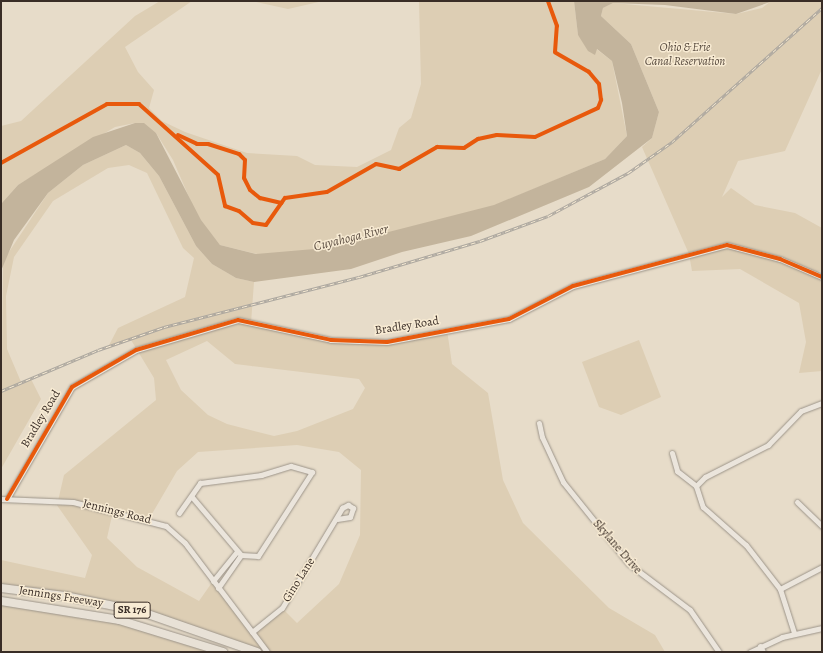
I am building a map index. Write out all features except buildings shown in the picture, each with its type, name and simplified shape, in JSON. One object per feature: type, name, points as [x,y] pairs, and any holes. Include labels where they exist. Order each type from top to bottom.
[{"type":"highway","name":"Jennings Freeway","points":[[1,588],[65,596],[139,611],[257,652]]},
{"type":"highway","name":"Jennings Freeway","points":[[1,601],[119,620],[223,652]]},
{"type":"street","name":"Bradley Road","points":[[7,498],[72,387],[136,350],[238,320],[331,340],[388,342],[509,319],[573,286],[727,245],[780,259],[822,277]]},
{"type":"street","points":[[696,486],[705,477],[768,445],[801,411],[822,403]]},
{"type":"street","name":"Skylane Drive","points":[[539,423],[542,437],[563,482],[629,564],[690,610],[719,652]]},
{"type":"street","points":[[672,452],[677,471],[696,486],[703,507],[746,545],[780,589],[794,633]]},
{"type":"street","points":[[179,513],[192,497],[200,483],[216,478],[261,476],[291,466],[312,472],[258,556],[239,553],[192,497]]},
{"type":"street","name":"Jennings Road","points":[[1,499],[7,498],[73,502],[153,520],[180,538],[267,652]]},
{"type":"street","points":[[797,502],[822,526]]},
{"type":"street","name":"Gino Lane","points":[[253,634],[282,608],[337,518]]},
{"type":"street","points":[[213,581],[239,553]]},
{"type":"street","points":[[218,588],[239,553]]},
{"type":"street","points":[[780,589],[822,568]]},
{"type":"street","points":[[750,652],[760,646],[794,633],[822,628]]},
{"type":"street","points":[[760,646],[763,652]]},
{"type":"green space","name":"Ohio & Erie Canal Reservation","points":[[160,1],[192,1],[125,47],[138,72],[154,90],[149,108],[162,121],[185,132],[247,153],[297,156],[315,165],[357,167],[391,150],[399,128],[411,118],[421,84],[419,1],[574,1],[578,35],[612,61],[627,136],[605,159],[493,206],[328,251],[269,257],[220,245],[198,218],[173,160],[156,133],[135,123],[115,127],[18,185],[1,204],[1,126],[21,121],[135,16]]},
{"type":"green space","points":[[252,1],[323,1],[288,9]]},
{"type":"green space","points":[[771,1],[822,1],[822,69],[785,151],[738,161],[722,197],[731,188],[755,205],[795,213],[822,228],[822,272],[818,271],[822,277],[822,371],[799,373],[806,342],[799,303],[740,269],[692,271],[689,254],[642,147],[652,138],[659,112],[631,44],[601,16],[603,8],[613,3],[736,14],[762,8]]},
{"type":"green space","points":[[126,145],[140,153],[159,176],[196,246],[212,264],[236,278],[254,282],[251,323],[305,336],[387,342],[447,330],[452,364],[488,393],[503,480],[523,523],[609,608],[655,635],[665,652],[257,652],[160,617],[1,588],[1,560],[85,578],[92,555],[54,501],[58,501],[64,475],[156,400],[154,378],[131,340],[107,349],[118,328],[185,297],[194,258],[183,248],[147,173],[129,165],[108,168],[53,201],[14,257],[6,296],[7,349],[21,382],[31,379],[41,399],[1,469],[3,261],[48,193],[83,165]],"holes":[[[207,341],[235,364],[359,379],[365,388],[353,409],[297,431],[274,436],[227,424],[208,415],[181,390],[166,360]],[[297,445],[339,452],[361,470],[360,535],[339,584],[297,623],[282,608],[252,632],[213,581],[199,601],[137,567],[107,538],[113,511],[149,519],[177,471],[198,452]]]},
{"type":"green space","points":[[639,340],[661,397],[621,415],[599,407],[582,362]]},
{"type":"green space","points":[[1,601],[87,613],[223,652],[5,652],[1,649]]},
{"type":"shaded area","points":[[574,1],[773,1],[736,14],[665,5],[613,3],[603,8],[601,16],[631,44],[659,112],[652,138],[589,187],[471,236],[402,252],[351,269],[254,282],[236,278],[212,264],[196,246],[159,176],[140,153],[126,145],[83,165],[48,193],[14,240],[1,271],[1,204],[18,185],[93,137],[135,123],[144,123],[156,133],[201,220],[220,245],[256,254],[326,248],[494,205],[605,159],[627,136],[622,103],[612,61],[597,49],[595,55],[588,51],[578,35]]},
{"type":"railway","points":[[1,391],[98,350],[164,327],[359,277],[480,241],[548,216],[628,173],[672,142],[822,8]]},
{"type":"cycle path","points":[[1,163],[107,104],[139,104],[218,175],[225,206],[239,211],[253,223],[266,225],[285,198],[327,192],[376,164],[399,169],[437,147],[464,148],[478,139],[497,135],[535,137],[598,108],[601,100],[599,84],[589,72],[555,52],[557,26],[548,1]]},
{"type":"cycle path","points":[[178,135],[197,144],[208,144],[239,154],[245,160],[244,178],[250,190],[260,198],[281,203]]},
{"type":"cycle path","points":[[7,499],[72,387],[136,350],[238,320],[331,340],[387,342],[509,319],[573,286],[727,245],[780,259],[822,277]]},
{"type":"water label","name":"Cuyahoga River","points":[[351,238]]}]
